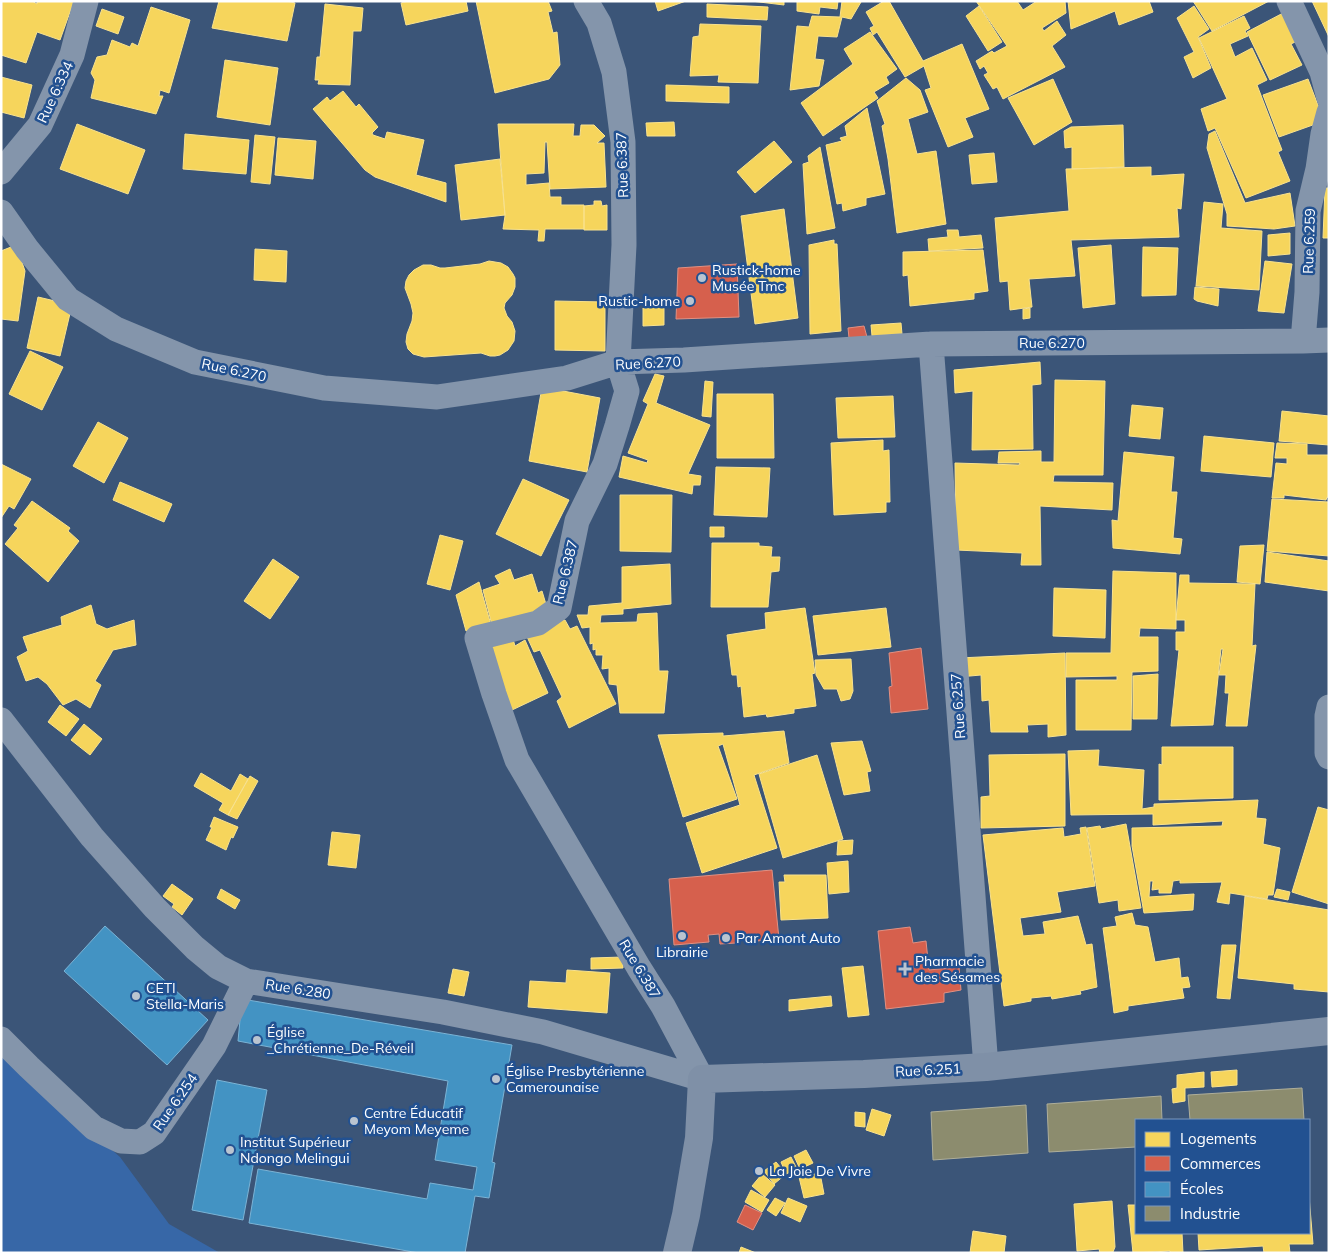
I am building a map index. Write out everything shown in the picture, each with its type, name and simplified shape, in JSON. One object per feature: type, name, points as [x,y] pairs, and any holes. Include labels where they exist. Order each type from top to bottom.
[{"type":"main road","name":"Rue 6.251","points":[[702,1079],[864,1074],[986,1067],[1329,1031]]},
{"type":"main road","points":[[677,1253],[686,1215],[699,1138],[702,1079]]},
{"type":"street","name":"Rue 6.334","points":[[1,172],[40,125],[72,56],[86,1]]},
{"type":"street","name":"Rue 6.387","points":[[586,1],[599,23],[614,72],[623,142],[624,245],[618,362],[626,391],[605,464],[577,520],[559,608],[538,623],[477,638],[516,760],[663,1006],[702,1079]]},
{"type":"street","points":[[1289,1],[1322,72],[1329,98]]},
{"type":"street","name":"Rue 6.259","points":[[1303,341],[1307,292],[1308,211],[1318,169],[1322,134],[1329,112]]},
{"type":"street","name":"Rue 6.270","points":[[1,212],[27,249],[68,299],[116,329],[195,362],[324,388],[437,397],[568,378],[618,362],[684,360],[931,344],[1329,340]]},
{"type":"street","name":"Rue 6.257","points":[[931,344],[986,1067]]},
{"type":"street","points":[[1329,707],[1327,716],[1327,753],[1329,757]]},
{"type":"street","name":"Rue 6.280","points":[[2,722],[92,837],[155,908],[195,948],[218,967],[246,981],[443,1012],[543,1032],[702,1079]]},
{"type":"street","name":"Rue 6.254","points":[[1,1039],[94,1128],[121,1141],[140,1142],[154,1133],[214,1046],[246,981]]},
{"type":"shaded area","points":[[1,1053],[120,1157],[169,1224],[220,1253],[1,1253]]},
{"type":"building: Logements","points":[[1,1],[32,1],[37,4],[37,1],[74,1],[60,40],[37,32],[26,63],[1,55]]},
{"type":"building: Logements","points":[[219,1],[287,1],[295,3],[287,41],[212,28]]},
{"type":"building: Logements","points":[[408,1],[466,1],[468,11],[406,25],[401,3]]},
{"type":"building: Logements","points":[[476,1],[548,1],[552,11],[548,12],[553,33],[557,32],[560,65],[549,79],[495,93]]},
{"type":"building: Logements","points":[[655,1],[686,1],[658,11]]},
{"type":"building: Logements","points":[[751,1],[784,1],[784,5]]},
{"type":"building: Logements","points":[[797,1],[838,1],[837,9],[820,7],[819,14],[797,11]]},
{"type":"building: Logements","points":[[842,1],[861,2],[851,19],[842,17],[837,37],[818,36],[815,59],[824,60],[819,86],[790,90],[797,26],[809,27],[812,16],[840,17]]},
{"type":"building: Logements","points":[[884,1],[889,1],[923,61],[962,44],[989,109],[965,118],[973,137],[948,147],[925,90],[931,88],[924,66],[905,77],[877,32],[873,35],[870,28],[874,26],[866,12]]},
{"type":"building: Logements","points":[[976,1],[1017,1],[1023,10],[1037,1],[1065,1],[1066,13],[1042,28],[1044,31],[1057,21],[1066,35],[1052,46],[1065,67],[1003,99],[997,87],[993,89],[984,75],[988,73],[984,66],[980,69],[976,61],[992,51],[994,53],[1007,46]]},
{"type":"building: Logements","points":[[1068,1],[1149,1],[1153,12],[1119,25],[1115,11],[1071,29]]},
{"type":"building: Logements","points":[[1193,1],[1269,1],[1212,31]]},
{"type":"building: Logements","points":[[1312,1],[1329,1],[1329,37]]},
{"type":"building: Logements","points":[[325,4],[363,8],[361,31],[353,31],[350,85],[318,84],[319,80],[315,80],[317,57],[320,57]]},
{"type":"building: Logements","points":[[707,4],[768,7],[767,20],[707,17]]},
{"type":"building: Logements","points":[[979,6],[1002,42],[988,51],[966,16]]},
{"type":"building: Logements","points":[[1194,6],[1209,29],[1198,37],[1211,68],[1193,78],[1184,57],[1194,52],[1177,18]]},
{"type":"building: Logements","points":[[151,7],[190,20],[169,93],[160,90],[159,96],[163,96],[156,114],[91,98],[95,80],[91,73],[97,57],[107,55],[112,40],[130,47],[132,43],[138,46]]},
{"type":"building: Logements","points":[[102,9],[124,17],[118,34],[96,26]]},
{"type":"building: Logements","points":[[1285,12],[1297,41],[1291,44],[1302,65],[1270,80],[1247,32]]},
{"type":"building: Logements","points":[[1244,16],[1250,28],[1245,31],[1248,36],[1230,44],[1235,57],[1252,48],[1267,80],[1257,85],[1282,150],[1278,152],[1290,181],[1246,198],[1215,128],[1208,131],[1201,109],[1227,99],[1199,38]]},
{"type":"building: Logements","points":[[700,24],[761,26],[758,83],[718,82],[719,75],[690,76],[693,37],[699,36]]},
{"type":"building: Logements","points":[[870,32],[897,69],[886,77],[889,83],[874,92],[878,98],[823,136],[801,103],[853,64],[844,49]]},
{"type":"building: Logements","points":[[225,60],[278,68],[270,125],[217,117]]},
{"type":"building: Logements","points":[[1,77],[32,85],[24,118],[1,112]]},
{"type":"building: Logements","points":[[906,78],[920,90],[928,112],[908,119],[917,154],[936,151],[946,224],[897,233],[882,126],[885,124],[877,101]]},
{"type":"building: Logements","points":[[1053,79],[1072,122],[1034,145],[1008,98]]},
{"type":"building: Logements","points":[[1308,79],[1324,121],[1279,137],[1263,95]]},
{"type":"building: Logements","points":[[666,85],[729,87],[729,103],[666,101]]},
{"type":"building: Logements","points":[[343,91],[356,107],[359,104],[378,127],[372,133],[373,135],[385,139],[387,132],[424,140],[416,175],[446,183],[446,202],[375,177],[365,170],[313,109],[327,97],[330,101]]},
{"type":"building: Logements","points":[[867,108],[885,194],[866,198],[866,205],[843,211],[842,203],[837,204],[826,145],[842,141],[840,138],[847,136],[845,126]]},
{"type":"building: Logements","points":[[674,122],[675,136],[647,136],[646,123]]},
{"type":"building: Logements","points":[[77,124],[145,150],[128,194],[60,169]]},
{"type":"building: Logements","points":[[498,124],[574,124],[573,136],[580,136],[581,125],[594,125],[605,136],[597,143],[604,143],[606,187],[550,189],[547,142],[545,142],[544,173],[526,174],[526,185],[549,183],[550,197],[561,197],[561,205],[584,205],[584,229],[545,229],[544,241],[538,241],[539,230],[503,229],[505,216]]},
{"type":"building: Logements","points":[[1123,125],[1124,167],[1072,169],[1072,147],[1065,148],[1064,131],[1071,127]]},
{"type":"building: Logements","points":[[1215,131],[1245,203],[1290,193],[1295,226],[1274,229],[1227,226],[1227,214],[1207,148],[1209,134]]},
{"type":"building: Logements","points":[[185,134],[249,140],[246,174],[183,169]]},
{"type":"building: Logements","points":[[255,135],[275,137],[270,184],[251,182]]},
{"type":"building: Logements","points":[[278,138],[316,141],[313,179],[275,175]]},
{"type":"building: Logements","points":[[774,141],[792,162],[755,193],[737,172]]},
{"type":"building: Logements","points":[[820,147],[835,228],[807,234],[803,164],[809,162],[808,156]]},
{"type":"building: Logements","points":[[994,153],[997,182],[972,184],[969,155]]},
{"type":"building: Logements","points":[[500,159],[505,215],[461,220],[455,165]]},
{"type":"building: Logements","points":[[1151,167],[1151,176],[1184,174],[1181,209],[1177,208],[1179,237],[1071,240],[1075,276],[1029,279],[1032,307],[1010,310],[1008,281],[1000,282],[995,218],[1069,211],[1066,169]]},
{"type":"building: Logements","points":[[1325,188],[1329,188],[1329,238],[1323,238]]},
{"type":"building: Logements","points":[[594,201],[601,201],[602,206],[607,205],[607,230],[584,230],[584,206],[594,205]]},
{"type":"building: Logements","points":[[1204,202],[1223,204],[1221,228],[1262,231],[1259,290],[1196,286]]},
{"type":"building: Logements","points":[[784,209],[798,318],[755,324],[741,216]]},
{"type":"building: Logements","points":[[947,230],[958,230],[959,237],[981,235],[983,248],[929,251],[928,239],[948,237]]},
{"type":"building: Logements","points":[[1290,233],[1290,254],[1268,256],[1268,235]]},
{"type":"building: Logements","points":[[834,240],[834,244],[837,244],[841,331],[810,334],[809,245]]},
{"type":"building: Logements","points":[[16,245],[25,271],[18,321],[1,319],[1,251]]},
{"type":"building: Logements","points":[[1111,245],[1115,304],[1083,308],[1078,248]]},
{"type":"building: Logements","points":[[1143,247],[1178,248],[1176,295],[1142,296]]},
{"type":"building: Logements","points":[[255,249],[287,251],[286,282],[254,280]]},
{"type":"building: Logements","points":[[983,250],[988,291],[974,293],[974,299],[910,306],[908,275],[903,276],[903,252]]},
{"type":"building: Logements","points":[[489,261],[501,263],[508,267],[515,278],[515,287],[504,308],[515,331],[514,341],[508,350],[495,356],[481,353],[424,357],[413,354],[408,349],[406,342],[413,313],[405,288],[409,275],[423,265],[445,268],[480,264]]},
{"type":"building: Logements","points":[[1265,261],[1292,264],[1284,313],[1258,311]]},
{"type":"building: Logements","points":[[1195,287],[1219,289],[1218,306],[1194,299]]},
{"type":"building: Logements","points":[[38,297],[72,305],[60,356],[27,348]]},
{"type":"building: Logements","points":[[555,301],[605,302],[605,351],[555,350]]},
{"type":"building: Logements","points":[[664,307],[664,325],[643,326],[643,308]]},
{"type":"building: Logements","points":[[1030,308],[1030,318],[1023,319],[1023,309]]},
{"type":"building: Logements","points":[[901,323],[902,334],[872,336],[871,325]]},
{"type":"building: Logements","points":[[30,351],[63,367],[42,410],[9,394]]},
{"type":"building: Logements","points":[[1040,362],[1041,384],[1032,385],[1033,449],[972,450],[973,391],[955,393],[954,370]]},
{"type":"building: Logements","points":[[655,374],[664,376],[656,403],[710,425],[688,474],[701,476],[700,485],[693,485],[692,494],[619,477],[623,456],[647,463],[648,460],[628,453],[648,404],[643,401]]},
{"type":"building: Logements","points":[[1055,380],[1105,381],[1103,475],[1054,475],[1053,482],[1113,483],[1112,510],[1040,506],[1041,565],[1021,565],[1022,553],[956,550],[955,463],[1019,465],[1020,463],[998,463],[999,452],[1041,451],[1041,462],[1054,462]]},
{"type":"building: Logements","points":[[705,381],[713,382],[711,417],[702,416]]},
{"type":"building: Logements","points":[[542,387],[600,398],[587,472],[529,461]]},
{"type":"building: Logements","points":[[717,394],[773,394],[774,458],[717,458]]},
{"type":"building: Logements","points":[[893,396],[895,437],[838,438],[836,398]]},
{"type":"building: Logements","points":[[1132,405],[1163,408],[1160,439],[1129,436]]},
{"type":"building: Logements","points":[[1282,411],[1329,416],[1329,445],[1279,441]]},
{"type":"building: Logements","points":[[98,422],[128,438],[104,483],[73,466]]},
{"type":"building: Logements","points":[[1204,436],[1274,443],[1271,477],[1201,471]]},
{"type":"building: Logements","points":[[883,440],[883,451],[889,450],[890,502],[886,502],[886,512],[834,515],[831,443]]},
{"type":"building: Logements","points":[[1277,443],[1307,444],[1307,455],[1329,455],[1329,498],[1327,497],[1326,500],[1284,495],[1284,498],[1272,498],[1276,463],[1287,464],[1287,458],[1275,458]]},
{"type":"building: Logements","points":[[1124,452],[1174,457],[1171,492],[1177,492],[1173,538],[1182,539],[1180,554],[1113,548],[1112,520],[1118,521]]},
{"type":"building: Logements","points":[[1,464],[31,479],[14,509],[9,506],[1,518]]},
{"type":"building: Logements","points":[[716,467],[770,468],[767,517],[714,515]]},
{"type":"building: Logements","points":[[523,479],[569,500],[541,556],[496,534]]},
{"type":"building: Logements","points":[[120,482],[172,504],[164,522],[113,500]]},
{"type":"building: Logements","points":[[620,495],[672,495],[671,552],[620,551]]},
{"type":"building: Logements","points":[[1272,499],[1329,502],[1329,556],[1267,551]]},
{"type":"building: Logements","points":[[32,501],[70,528],[68,531],[79,541],[48,582],[5,544],[18,528],[14,525]]},
{"type":"building: Logements","points":[[710,527],[724,527],[724,537],[710,537]]},
{"type":"building: Logements","points":[[440,535],[463,541],[450,590],[427,584]]},
{"type":"building: Logements","points":[[712,543],[759,543],[759,546],[772,547],[771,557],[780,557],[779,571],[771,572],[768,607],[711,607]]},
{"type":"building: Logements","points":[[1264,545],[1260,584],[1237,582],[1240,546]]},
{"type":"building: Logements","points":[[1267,552],[1329,561],[1329,591],[1265,582]]},
{"type":"building: Logements","points":[[273,559],[299,577],[270,619],[244,601]]},
{"type":"building: Logements","points":[[670,564],[671,604],[623,609],[623,614],[601,615],[600,623],[637,622],[638,614],[657,613],[659,671],[668,671],[664,713],[620,713],[617,685],[609,684],[609,668],[602,669],[603,655],[596,655],[596,649],[593,650],[593,643],[590,644],[590,627],[582,628],[577,615],[588,615],[589,606],[622,603],[622,567]]},
{"type":"building: Logements","points":[[510,569],[514,580],[532,574],[538,593],[542,591],[548,611],[493,629],[483,590],[500,584],[495,576]]},
{"type":"building: Logements","points":[[1113,571],[1176,573],[1176,629],[1140,628],[1139,637],[1158,637],[1158,671],[1132,672],[1131,730],[1076,730],[1076,680],[1117,680],[1117,676],[1066,677],[1066,653],[1111,653]]},
{"type":"building: Logements","points":[[1180,575],[1189,575],[1189,583],[1255,584],[1252,646],[1256,645],[1247,726],[1226,726],[1229,693],[1225,693],[1226,675],[1219,675],[1223,649],[1221,649],[1213,725],[1171,726],[1179,650],[1176,650],[1176,632],[1185,632],[1185,620],[1176,620]]},
{"type":"building: Logements","points":[[479,582],[491,625],[466,631],[456,595]]},
{"type":"building: Logements","points":[[1054,588],[1106,590],[1105,638],[1053,636]]},
{"type":"building: Logements","points":[[91,605],[96,624],[107,629],[134,620],[136,645],[113,650],[95,681],[101,685],[90,708],[76,699],[63,705],[47,684],[38,677],[26,681],[17,657],[28,651],[23,637],[62,625],[61,617]]},
{"type":"building: Logements","points":[[805,608],[815,673],[812,674],[816,706],[794,709],[794,713],[767,717],[766,714],[744,717],[741,686],[738,687],[737,675],[732,675],[727,635],[766,629],[765,613]]},
{"type":"building: Logements","points":[[886,608],[891,647],[818,655],[813,616]]},
{"type":"building: Logements","points":[[565,620],[570,629],[577,626],[616,704],[569,728],[557,701],[562,697],[540,650],[534,652],[523,628]]},
{"type":"building: Logements","points":[[513,639],[515,646],[525,640],[548,693],[512,710],[485,649]]},
{"type":"building: Logements","points":[[1065,653],[1066,735],[1048,737],[1048,724],[1027,725],[1028,732],[991,732],[989,700],[982,701],[981,675],[959,677],[959,658]]},
{"type":"building: Logements","points":[[851,659],[853,691],[850,699],[841,701],[837,689],[824,689],[816,675],[815,660]]},
{"type":"building: Logements","points":[[1158,674],[1157,719],[1133,719],[1133,676]]},
{"type":"building: Logements","points":[[60,705],[79,719],[66,736],[48,722]]},
{"type":"building: Logements","points":[[84,724],[102,739],[90,755],[71,740]]},
{"type":"building: Logements","points":[[784,731],[789,763],[754,775],[777,848],[702,873],[686,823],[740,805],[723,744],[718,746],[737,799],[683,817],[658,735],[723,733],[723,736]]},
{"type":"building: Logements","points":[[862,741],[871,771],[867,772],[870,791],[844,795],[831,743]]},
{"type":"building: Logements","points":[[1162,747],[1233,747],[1233,798],[1159,800],[1159,764],[1162,765]]},
{"type":"building: Logements","points":[[1099,750],[1098,766],[1144,770],[1142,809],[1154,807],[1154,804],[1258,800],[1256,818],[1266,819],[1263,844],[1280,848],[1273,895],[1268,895],[1267,899],[1230,893],[1229,904],[1217,902],[1222,882],[1180,883],[1180,880],[1173,881],[1171,893],[1159,893],[1159,889],[1152,890],[1153,881],[1150,881],[1149,897],[1194,894],[1193,910],[1144,913],[1132,846],[1132,828],[1222,826],[1223,821],[1153,825],[1153,814],[1071,815],[1068,751]]},
{"type":"building: Logements","points":[[1065,754],[1065,826],[981,828],[981,797],[990,796],[989,755]]},
{"type":"building: Logements","points":[[817,755],[843,839],[783,858],[759,774]]},
{"type":"building: Logements","points":[[201,773],[231,791],[240,774],[248,779],[228,815],[219,810],[223,803],[194,786]]},
{"type":"building: Logements","points":[[250,776],[258,781],[237,819],[228,815]]},
{"type":"building: Logements","points":[[1318,807],[1329,810],[1329,904],[1292,892]]},
{"type":"building: Logements","points":[[214,817],[238,827],[233,838],[231,837],[226,850],[206,840]]},
{"type":"building: Logements","points":[[1126,824],[1141,908],[1119,911],[1118,900],[1099,903],[1087,828],[1100,826],[1101,829]]},
{"type":"building: Logements","points":[[1086,827],[1095,886],[1057,892],[1061,912],[1020,918],[1023,936],[1045,934],[1043,922],[1078,916],[1086,945],[1092,944],[1097,987],[1080,991],[1081,994],[1052,999],[1051,996],[1031,998],[1031,1001],[1004,1006],[983,835],[1063,828],[1064,837],[1081,834],[1080,828]]},
{"type":"building: Logements","points":[[332,832],[360,835],[356,868],[328,865]]},
{"type":"building: Logements","points":[[853,840],[852,854],[837,855],[838,841]]},
{"type":"building: Logements","points":[[848,861],[849,892],[829,894],[827,863]]},
{"type":"building: Logements","points":[[784,875],[826,875],[828,918],[781,920],[779,882],[785,882]]},
{"type":"building: Logements","points":[[172,884],[193,899],[182,915],[172,907],[174,904],[163,896]]},
{"type":"building: Logements","points":[[221,889],[240,900],[235,909],[217,898]]},
{"type":"building: Logements","points":[[1277,889],[1290,892],[1288,900],[1274,897]]},
{"type":"building: Logements","points":[[1245,896],[1329,910],[1329,992],[1294,989],[1294,984],[1238,978]]},
{"type":"building: Logements","points":[[1132,913],[1135,925],[1148,927],[1155,962],[1179,958],[1181,978],[1188,977],[1190,987],[1182,988],[1184,998],[1128,1006],[1128,1010],[1114,1013],[1103,928],[1117,926],[1115,917]]},
{"type":"building: Logements","points":[[1222,945],[1236,945],[1230,999],[1217,998]]},
{"type":"building: Logements","points":[[623,957],[623,968],[591,969],[591,958]]},
{"type":"building: Logements","points":[[863,966],[869,1015],[848,1017],[842,968]]},
{"type":"building: Logements","points":[[453,969],[469,972],[464,996],[448,993]]},
{"type":"building: Logements","points":[[567,970],[610,973],[607,1013],[528,1007],[530,981],[566,983]]},
{"type":"building: Logements","points":[[831,996],[832,1006],[789,1011],[789,1000]]},
{"type":"building: Logements","points":[[1237,1070],[1237,1085],[1212,1087],[1211,1072]]},
{"type":"building: Logements","points":[[1204,1072],[1204,1087],[1185,1088],[1185,1101],[1173,1103],[1172,1089],[1177,1088],[1177,1075]]},
{"type":"building: Logements","points":[[872,1109],[891,1115],[884,1136],[866,1130]]},
{"type":"building: Logements","points":[[855,1112],[865,1113],[865,1127],[855,1126]]},
{"type":"building: Logements","points":[[806,1150],[813,1163],[800,1169],[794,1156]]},
{"type":"building: Logements","points":[[791,1157],[797,1169],[786,1174],[781,1162]]},
{"type":"building: Logements","points":[[776,1162],[786,1174],[774,1184],[764,1171]]},
{"type":"building: Logements","points":[[820,1173],[824,1194],[804,1198],[799,1177]]},
{"type":"building: Logements","points":[[762,1174],[775,1185],[765,1197],[752,1186]]},
{"type":"building: Logements","points":[[751,1190],[769,1200],[762,1212],[745,1202]]},
{"type":"building: Logements","points":[[775,1198],[785,1203],[776,1216],[767,1210]]},
{"type":"building: Logements","points":[[788,1198],[807,1206],[800,1222],[781,1213]]},
{"type":"building: Logements","points":[[1112,1201],[1115,1247],[1113,1252],[1100,1253],[1099,1249],[1077,1251],[1074,1204]]},
{"type":"building: Logements","points":[[1128,1205],[1135,1205],[1135,1234],[1182,1234],[1183,1253],[1170,1253],[1170,1251],[1133,1253]]},
{"type":"building: Logements","points":[[1310,1208],[1313,1244],[1289,1244],[1290,1253],[1264,1253],[1263,1246],[1199,1250],[1198,1234],[1310,1234]]},
{"type":"building: Logements","points":[[973,1231],[1006,1236],[1004,1253],[970,1253]]},
{"type":"building: Logements","points":[[741,1247],[756,1253],[739,1253]]},
{"type":"building: Commerces","points":[[737,264],[739,317],[676,319],[678,268]]},
{"type":"building: Commerces","points":[[864,326],[867,337],[849,338],[848,328]]},
{"type":"building: Commerces","points":[[921,648],[928,709],[891,713],[889,687],[892,686],[889,653]]},
{"type":"building: Commerces","points":[[772,870],[779,939],[745,942],[745,933],[735,934],[736,943],[720,944],[719,934],[708,935],[709,942],[674,945],[669,879]]},
{"type":"building: Commerces","name":"Pharmacie des Sésames","points":[[910,927],[913,943],[926,941],[929,970],[959,967],[961,990],[944,993],[944,1002],[886,1009],[878,931]]},
{"type":"building: Commerces","points":[[745,1205],[762,1213],[753,1230],[737,1222]]},
{"type":"building: Écoles","name":"CETI Stella-Maris","points":[[105,926],[208,1020],[167,1065],[64,971]]},
{"type":"building: Écoles","points":[[242,999],[512,1045],[492,1162],[495,1163],[489,1198],[475,1196],[465,1253],[419,1253],[249,1223],[258,1169],[427,1199],[430,1183],[473,1190],[477,1167],[435,1160],[448,1081],[238,1041]]},
{"type":"building: Écoles","name":"Institut Supérieur Ndongo Melingui","points":[[217,1080],[267,1090],[243,1220],[192,1210]]},
{"type":"building: Industrie","points":[[1302,1088],[1304,1119],[1190,1119],[1188,1095]]},
{"type":"building: Industrie","points":[[1161,1096],[1162,1119],[1135,1119],[1135,1147],[1049,1152],[1047,1104]]},
{"type":"building: Industrie","points":[[1026,1105],[1028,1153],[933,1160],[931,1112]]},
{"type":"place","name":"Rustick-home Musée Tmc","points":[[702,278]]},
{"type":"place","name":"Rustic-home","points":[[690,301]]},
{"type":"place","name":"Librairie","points":[[682,936]]},
{"type":"place","name":"Par Amont Auto","points":[[726,938]]},
{"type":"place","name":"Pharmacie des Sésames","points":[[905,969]]},
{"type":"place","name":"CETI Stella-Maris","points":[[136,996]]},
{"type":"place","name":"Église _Chrétienne_De-Réveil","points":[[257,1040]]},
{"type":"place","name":"Église Presbytérienne Camerounaise","points":[[496,1079]]},
{"type":"place","name":"Centre Éducatif Meyom Meyeme","points":[[354,1121]]},
{"type":"place","name":"Institut Supérieur Ndongo Melingui","points":[[230,1150]]},
{"type":"place","name":"La Joie De Vivre","points":[[759,1171]]}]
